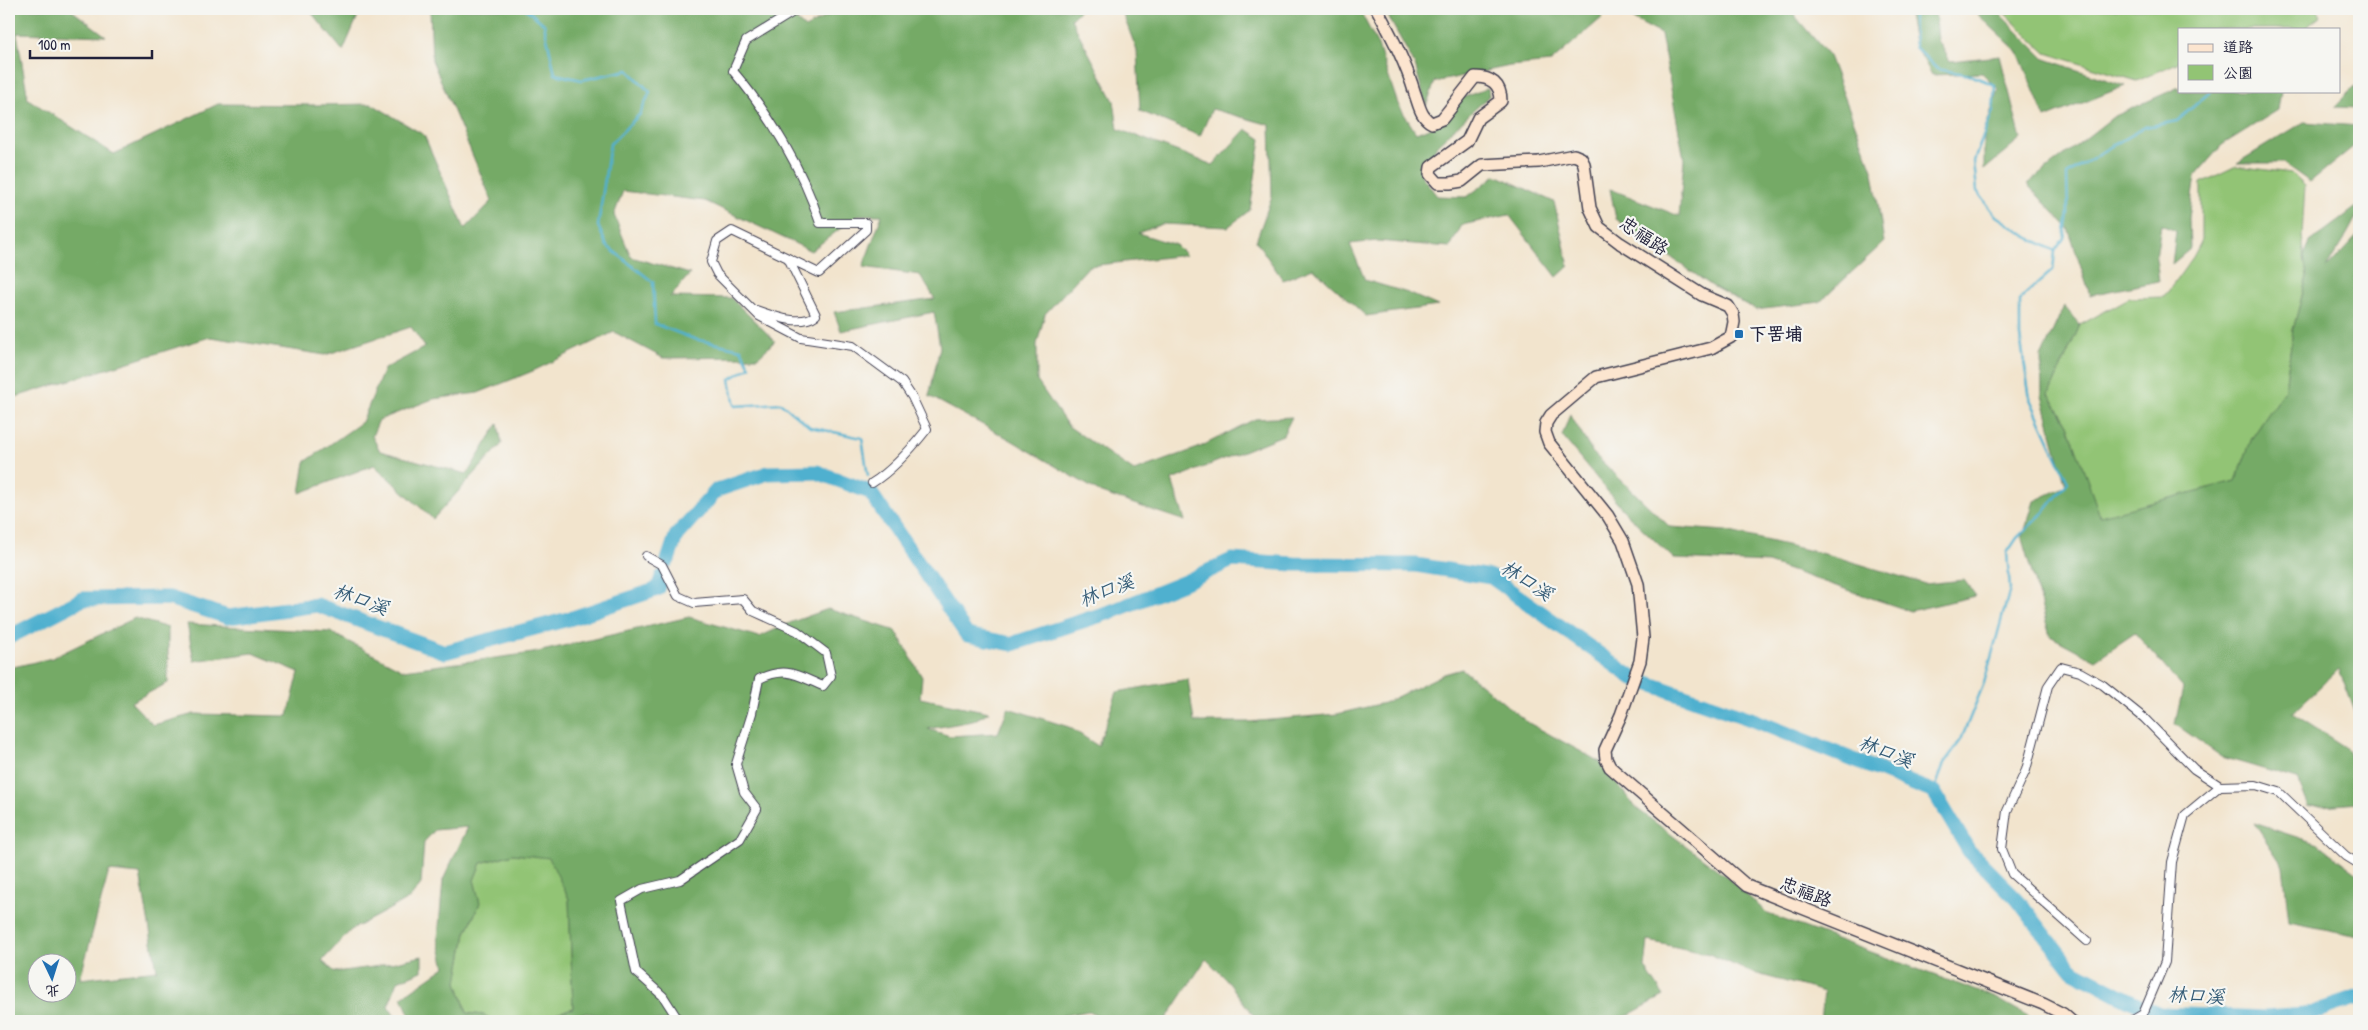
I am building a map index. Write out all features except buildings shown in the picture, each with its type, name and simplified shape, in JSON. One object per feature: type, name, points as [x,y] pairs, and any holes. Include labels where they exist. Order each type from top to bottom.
[{"type":"street","points":[[798,9],[746,41],[733,71],[747,88],[800,170],[811,194],[820,223],[866,223],[866,230],[819,273],[732,231],[717,241],[711,262],[717,274],[752,309],[766,320],[801,338],[853,346],[902,382],[912,397],[927,429],[913,447],[880,478],[872,483]]},
{"type":"street","name":"忠福路","points":[[1377,9],[1406,64],[1421,112],[1427,121],[1432,123],[1442,118],[1475,77],[1483,77],[1493,81],[1501,93],[1501,101],[1478,118],[1467,141],[1431,167],[1430,174],[1433,179],[1438,183],[1462,182],[1482,165],[1539,162],[1574,154],[1581,158],[1584,164],[1590,208],[1599,227],[1620,243],[1702,294],[1728,306],[1733,314],[1733,332],[1731,337],[1724,343],[1596,377],[1571,396],[1551,415],[1546,423],[1545,432],[1549,443],[1602,506],[1623,541],[1638,584],[1643,638],[1640,661],[1621,715],[1605,750],[1606,759],[1610,767],[1748,886],[2044,1004],[2071,1021]]},
{"type":"street","points":[[752,309],[798,320],[810,319],[816,314],[790,260]]},
{"type":"street","points":[[646,556],[662,564],[678,596],[694,603],[744,599],[753,611],[797,631],[826,653],[831,676],[823,686],[788,672],[774,672],[759,679],[752,713],[736,764],[744,792],[757,809],[740,839],[680,880],[642,889],[621,901],[636,972],[663,996],[679,1021]]},
{"type":"street","points":[[2088,941],[2012,874],[2002,849],[2008,810],[2026,770],[2048,686],[2061,667],[2080,672],[2103,685],[2144,718],[2194,769],[2220,786],[2256,785],[2279,792],[2346,856],[2359,864]]},
{"type":"street","points":[[2132,1021],[2143,1014],[2165,962],[2172,862],[2185,816],[2220,786]]},
{"type":"green space","points":[[9,9],[70,9],[106,36],[17,33],[28,99],[114,154],[218,104],[372,104],[424,135],[465,229],[492,201],[432,60],[430,9],[784,9],[805,28],[840,9],[1081,9],[1071,19],[1114,101],[1118,129],[1213,165],[1246,129],[1261,139],[1250,210],[1228,227],[1162,224],[1138,233],[1176,245],[1186,255],[1089,266],[1045,314],[1037,344],[1037,381],[1068,426],[1134,471],[1198,448],[1255,419],[1292,417],[1283,435],[1172,480],[1185,521],[1101,493],[1011,440],[929,396],[940,347],[934,312],[841,331],[834,312],[935,299],[920,275],[863,267],[882,215],[858,215],[811,251],[705,201],[623,191],[614,215],[631,257],[690,274],[670,297],[731,298],[775,341],[758,357],[663,358],[614,332],[533,371],[478,393],[433,399],[379,420],[372,436],[380,451],[467,474],[498,424],[502,444],[433,519],[374,465],[300,493],[305,462],[362,422],[384,369],[425,347],[411,327],[325,355],[210,337],[9,399]]},
{"type":"green space","points":[[310,9],[361,9],[343,51],[310,11]]},
{"type":"green space","points":[[1121,9],[1359,9],[1377,43],[1398,104],[1416,133],[1442,123],[1462,98],[1488,88],[1489,96],[1437,145],[1421,175],[1437,196],[1467,197],[1496,175],[1554,202],[1569,266],[1557,277],[1509,215],[1462,225],[1450,247],[1377,241],[1350,244],[1365,280],[1408,293],[1438,306],[1366,316],[1313,268],[1283,280],[1256,241],[1272,196],[1270,125],[1212,109],[1200,136],[1140,111],[1137,51]]},
{"type":"green space","points":[[1384,9],[1612,9],[1551,62],[1510,66],[1435,82],[1426,106],[1415,65]]},
{"type":"green space","points":[[1614,9],[1789,9],[1829,56],[1873,172],[1884,242],[1820,302],[1756,310],[1712,286],[1616,219],[1610,189],[1679,216],[1684,159],[1661,34]]},
{"type":"green space","points":[[1908,9],[1935,9],[1938,40],[1950,61],[2000,56],[2021,139],[1984,170],[1984,133],[1998,89],[1982,73],[1932,75],[1914,43]]},
{"type":"green space","points":[[1972,9],[1995,9],[2045,59],[2125,86],[2045,118],[2018,52]]},
{"type":"green space","points":[[2000,9],[2317,9],[2321,16],[2305,28],[2178,28],[2178,62],[2137,81],[2046,53]]},
{"type":"green space","points":[[2359,82],[2359,108],[2334,107]]},
{"type":"green space","points":[[2178,87],[2178,92],[2281,92],[2278,110],[2222,145],[2195,176],[2189,218],[2190,249],[2172,264],[2176,231],[2161,225],[2156,258],[2159,281],[2090,295],[2068,228],[2027,184],[2113,117]]},
{"type":"green space","points":[[2304,122],[2359,126],[2359,142],[2310,182],[2283,163],[2237,163]]},
{"type":"green space","points":[[2236,166],[2291,173],[2305,186],[2302,236],[2307,276],[2293,330],[2285,389],[2252,438],[2236,481],[2100,517],[2068,425],[2049,394],[2080,325],[2129,298],[2164,297],[2193,257],[2201,242],[2201,183]]},
{"type":"green space","points":[[2359,205],[2351,228],[2326,269],[2359,234],[2359,722],[2339,669],[2292,713],[2345,747],[2359,771],[2359,803],[2309,807],[2297,779],[2222,757],[2175,724],[2183,688],[2135,633],[2095,660],[2050,636],[2022,539],[2034,501],[2066,486],[2042,396],[2041,357],[2064,306],[2080,325],[2049,394],[2068,425],[2100,516],[2236,481],[2252,438],[2285,389],[2293,330],[2307,277],[2304,256],[2310,242]]},
{"type":"green space","points":[[1570,414],[1592,452],[1670,527],[1726,531],[1833,556],[1925,584],[1964,580],[1976,596],[1910,611],[1768,563],[1674,559],[1623,510],[1562,436]]},
{"type":"green space","points":[[828,609],[896,631],[922,677],[920,698],[989,712],[973,721],[928,729],[950,736],[998,733],[1008,708],[1069,727],[1098,746],[1117,692],[1188,679],[1194,722],[1248,722],[1337,714],[1384,703],[1444,674],[1462,669],[1527,722],[1600,762],[1636,808],[1726,876],[1768,914],[1996,998],[2037,1021],[1821,1021],[1824,992],[1750,972],[1709,954],[1648,941],[1645,968],[1664,996],[1617,1021],[1263,1021],[1253,1015],[1226,979],[1206,959],[1165,1021],[1109,1021],[1089,1011],[1030,1021],[627,1021],[616,1017],[584,1013],[551,1021],[530,1021],[573,1008],[569,899],[549,858],[513,854],[481,863],[474,880],[480,903],[466,933],[457,982],[467,1013],[483,1015],[495,1021],[416,1021],[409,1014],[402,997],[445,967],[438,938],[443,880],[468,827],[435,830],[424,842],[421,884],[410,898],[351,930],[322,961],[335,972],[373,967],[422,956],[422,971],[398,981],[388,1006],[398,1021],[9,1021],[9,668],[52,658],[135,618],[168,628],[168,683],[131,702],[153,725],[194,714],[288,716],[299,672],[253,653],[194,661],[187,624],[330,632],[403,670],[533,653],[689,617],[759,637]],"holes":[[[109,871],[140,874],[157,970],[80,979]]]},
{"type":"green space","points":[[2254,823],[2318,844],[2359,875],[2359,936],[2289,922],[2283,866]]},
{"type":"green space","points":[[513,854],[549,857],[569,899],[573,1008],[530,1021],[495,1021],[483,1015],[467,1013],[457,982],[466,933],[480,903],[474,880],[481,863]]},
{"type":"waterway","points":[[526,9],[544,24],[555,74],[582,80],[628,70],[650,92],[640,114],[610,144],[598,226],[607,246],[653,282],[655,324],[694,339],[741,349],[750,367],[730,379],[735,406],[781,403],[810,427],[862,438],[868,476]]},
{"type":"waterway","points":[[1916,9],[1913,17],[1915,47],[1937,69],[1970,75],[1995,85],[1993,110],[1974,161],[1977,191],[1996,216],[2026,236],[2055,251],[2053,270],[2020,299],[2020,336],[2030,399],[2068,482],[2045,511],[2017,538],[2007,553],[2010,589],[1984,683],[1961,740],[1944,763],[1934,792]]},
{"type":"waterway","points":[[2055,251],[2064,238],[2068,214],[2067,175],[2145,127],[2177,121],[2210,92]]},
{"type":"waterway","name":"林口溪","points":[[668,560],[676,536],[717,490],[768,473],[817,472],[870,492],[967,635],[1012,644],[1113,611],[1185,582],[1232,560],[1294,564],[1416,565],[1491,577],[1633,678],[1748,718],[1934,792],[1969,851],[2017,899],[2072,970],[2131,1001],[2159,1014],[2267,1018],[2305,1015],[2359,997]]},
{"type":"waterway","name":"林口溪","points":[[9,637],[83,599],[169,598],[228,617],[317,605],[445,652],[572,618],[658,589],[662,577]]},
{"type":"place","name":"下罟埔","points":[[1739,334]]}]
